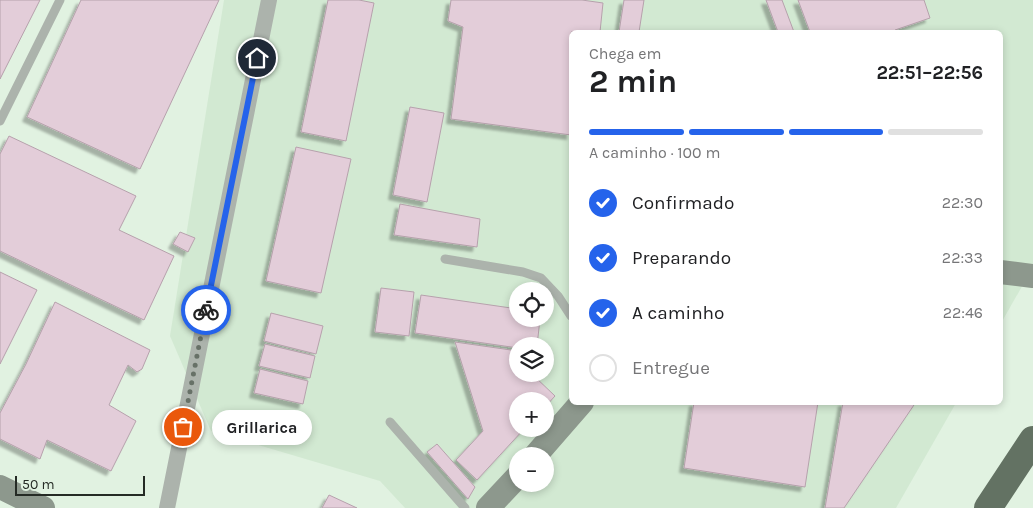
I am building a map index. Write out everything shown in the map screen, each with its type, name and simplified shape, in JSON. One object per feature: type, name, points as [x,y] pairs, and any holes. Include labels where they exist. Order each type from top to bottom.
[{"type":"highway","points":[[988,508],[1033,440]]},
{"type":"street","points":[[166,508],[269,0]]},
{"type":"street","points":[[1003,272],[1033,276]]},
{"type":"street","points":[[543,447],[579,405]]},
{"type":"street","points":[[488,508],[509,486]]},
{"type":"street","points":[[0,487],[43,508]]},
{"type":"lane","points":[[0,120],[60,0]]},
{"type":"lane","points":[[445,259],[523,272],[541,278],[558,296],[569,313]]},
{"type":"lane","points":[[390,422],[465,508]]},
{"type":"shaded area","points":[[224,0],[1033,0],[1033,267],[1003,320],[1003,30],[569,30],[569,405],[955,405],[896,508],[405,508],[380,481],[211,431],[170,336]]},
{"type":"building","points":[[0,0],[40,0],[0,79]]},
{"type":"building","points":[[81,0],[219,0],[140,169],[27,117]]},
{"type":"building","points":[[328,0],[359,0],[374,3],[346,141],[301,132]]},
{"type":"building","points":[[451,0],[582,0],[603,3],[600,30],[569,30],[569,135],[451,119],[463,27],[448,21]]},
{"type":"building","points":[[624,0],[644,0],[639,30],[619,30]]},
{"type":"building","points":[[766,0],[782,0],[793,30],[777,30]]},
{"type":"building","points":[[798,0],[924,0],[930,18],[895,30],[809,30]]},
{"type":"building","points":[[410,107],[444,113],[427,202],[393,195]]},
{"type":"building","points":[[9,136],[136,196],[119,230],[174,256],[144,320],[0,251],[0,154]]},
{"type":"building","points":[[296,147],[351,159],[321,293],[266,281]]},
{"type":"building","points":[[400,204],[480,219],[477,247],[394,235]]},
{"type":"building","points":[[180,232],[195,238],[188,252],[173,244]]},
{"type":"building","points":[[0,272],[37,290],[0,364]]},
{"type":"building","points":[[381,288],[414,292],[409,336],[375,332]]},
{"type":"building","points":[[421,295],[509,308],[509,327],[539,327],[538,337],[509,337],[509,347],[415,333]]},
{"type":"building","points":[[55,302],[150,350],[142,369],[137,372],[128,365],[109,405],[136,421],[111,471],[47,440],[40,459],[0,439],[0,413],[26,364]]},
{"type":"building","points":[[271,313],[323,326],[316,354],[264,341]]},
{"type":"building","points":[[455,342],[509,350],[509,382],[540,382],[551,392],[509,392],[509,437],[517,437],[477,480],[456,460],[483,431]]},
{"type":"building","points":[[265,344],[315,356],[310,378],[259,366]]},
{"type":"building","points":[[260,369],[308,381],[303,404],[254,393]]},
{"type":"building","points":[[694,405],[818,405],[805,487],[684,468]]},
{"type":"building","points":[[842,405],[914,405],[844,508],[825,508]]},
{"type":"building","points":[[437,444],[475,487],[468,499],[427,452]]},
{"type":"building","points":[[329,495],[357,508],[322,508]]},
{"type":"way so far","points":[[183,427],[206,310]]},
{"type":"place","name":"Grillarica","points":[[183,427]]},
{"type":"route","points":[[206,310],[257,58]]}]
